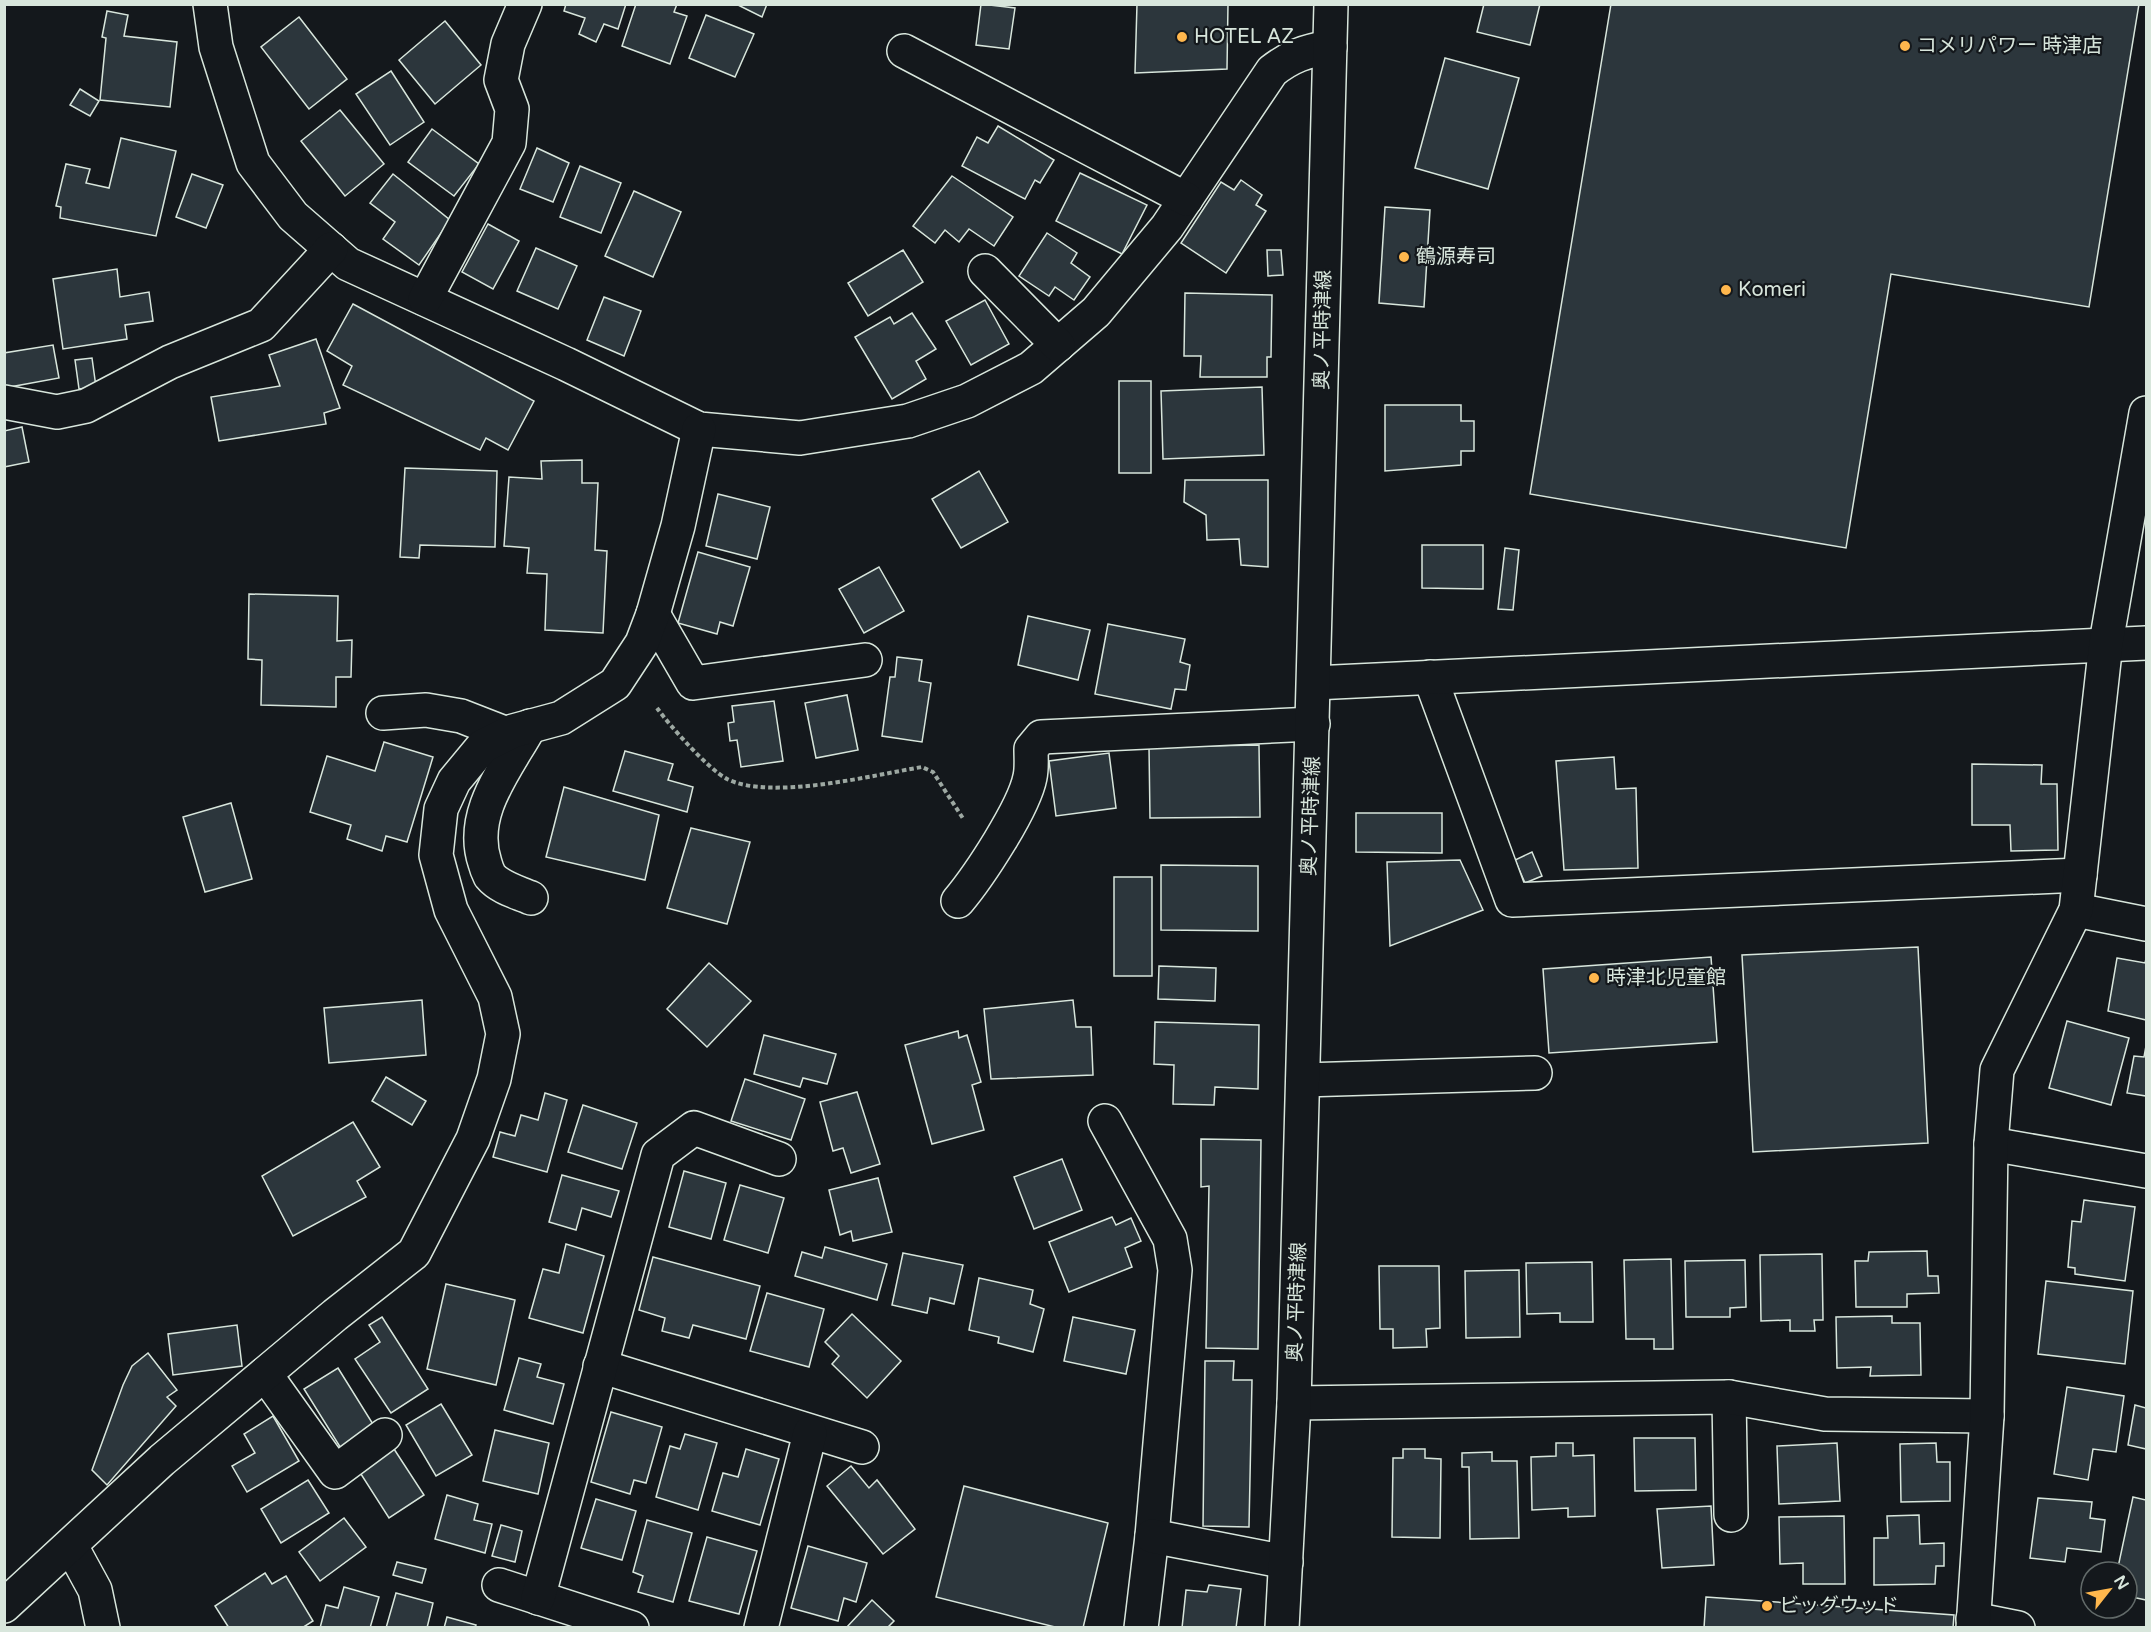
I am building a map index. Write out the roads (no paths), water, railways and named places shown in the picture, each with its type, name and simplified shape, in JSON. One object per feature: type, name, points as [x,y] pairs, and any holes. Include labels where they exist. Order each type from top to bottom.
[{"type":"street","points":[[210,4],[216,47],[253,163],[293,216],[348,264],[699,429],[800,438],[908,421],[978,395],[1030,368],[1096,312],[1167,227],[1272,71],[1289,58],[1303,52],[1330,47]]},
{"type":"street","points":[[425,299],[509,143],[512,110],[501,80],[507,44],[525,4]]},
{"type":"street","name":"奥ノ平時津線","points":[[1282,1628],[1294,1403],[1331,4]]},
{"type":"street","points":[[904,51],[1186,199]]},
{"type":"street","points":[[4,402],[57,412],[86,406],[170,362],[261,325],[331,249]]},
{"type":"street","points":[[985,271],[1058,345]]},
{"type":"street","points":[[2018,1628],[1973,1623],[1987,1416],[1991,1144],[1997,1070],[2076,910],[2106,643],[2146,413]]},
{"type":"street","points":[[4,1606],[162,1460],[414,1253],[472,1139],[494,1079],[503,1034],[495,997],[451,910],[436,855],[441,809],[454,781],[483,746],[518,730],[561,718],[615,684],[628,665],[642,643],[653,614],[678,526],[699,429]]},
{"type":"street","points":[[653,614],[693,683],[865,660]]},
{"type":"street","points":[[1314,683],[2106,643],[2146,643]]},
{"type":"street","points":[[1430,677],[1512,900],[2080,875]]},
{"type":"street","points":[[383,712],[426,710],[518,730]]},
{"type":"street","points":[[958,900],[976,880],[1025,795],[1030,776],[1031,749],[1041,737],[1313,724]]},
{"type":"street","points":[[518,730],[480,825],[481,850],[489,875],[507,889],[531,898]]},
{"type":"street","points":[[2076,910],[2146,924]]},
{"type":"street","points":[[1303,1080],[1535,1073]]},
{"type":"street","points":[[1106,1121],[1170,1239],[1175,1270],[1152,1536],[1141,1628]]},
{"type":"street","points":[[538,1598],[658,1155],[694,1128],[779,1158]]},
{"type":"street","points":[[1991,1144],[2146,1171]]},
{"type":"street","points":[[600,1366],[862,1447]]},
{"type":"street","points":[[265,1374],[335,1472],[385,1435]]},
{"type":"street","points":[[1294,1403],[1729,1398],[1825,1414],[1987,1416]]},
{"type":"street","points":[[1729,1398],[1731,1515]]},
{"type":"street","points":[[761,1628],[810,1432]]},
{"type":"street","points":[[1152,1536],[1286,1562]]},
{"type":"street","points":[[71,1546],[95,1590],[103,1628]]},
{"type":"street","points":[[499,1585],[632,1628]]},
{"type":"place","name":"HOTEL AZ","points":[[1182,37]]},
{"type":"place","name":"コメリパワー 時津店","points":[[1905,46]]},
{"type":"place","name":"鶴源寿司","points":[[1404,257]]},
{"type":"place","name":"Komeri","points":[[1726,290]]},
{"type":"place","name":"時津北児童館","points":[[1594,978]]},
{"type":"place","name":"ビッグウッド","points":[[1767,1606]]}]
